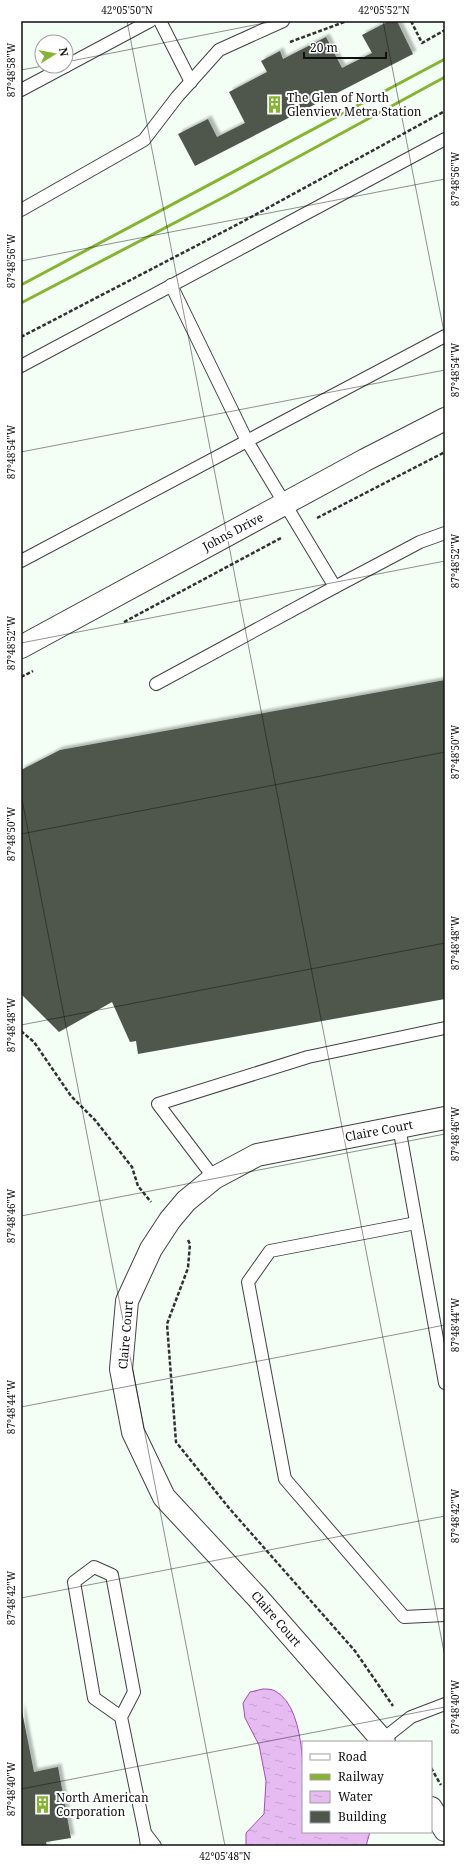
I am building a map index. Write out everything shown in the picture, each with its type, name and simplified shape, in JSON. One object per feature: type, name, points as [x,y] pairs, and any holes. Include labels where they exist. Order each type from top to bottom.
[{"type":"street","name":"Johns Drive","points":[[21,647],[284,504],[445,419]]},
{"type":"street","name":"Claire Court","points":[[383,1741],[256,1597],[164,1497],[133,1432],[121,1369],[128,1301],[150,1249],[170,1220],[186,1201],[214,1178],[257,1155],[445,1118]]},
{"type":"street","points":[[432,1810],[445,1830]]},
{"type":"lane","points":[[74,62],[150,21]]},
{"type":"lane","points":[[160,21],[191,82]]},
{"type":"lane","points":[[21,210],[144,140],[219,50],[283,21]]},
{"type":"lane","points":[[21,90],[51,74]]},
{"type":"lane","points":[[21,366],[445,139]]},
{"type":"lane","points":[[171,285],[247,441],[335,587]]},
{"type":"lane","points":[[21,561],[445,336]]},
{"type":"lane","points":[[156,684],[420,542],[445,533]]},
{"type":"lane","points":[[214,1178],[158,1104],[308,1057],[445,1028]]},
{"type":"lane","points":[[399,1127],[445,1383]]},
{"type":"lane","points":[[416,1223],[270,1251],[248,1282],[285,1479],[404,1617],[445,1615]]},
{"type":"lane","points":[[121,1717],[94,1698],[74,1582],[94,1566],[112,1575],[134,1692],[121,1717],[147,1846]]},
{"type":"lane","points":[[383,1741],[410,1717],[445,1704]]},
{"type":"lane","points":[[145,1833],[154,1846]]},
{"type":"path","points":[[411,21],[422,43],[445,30]]},
{"type":"path","points":[[21,337],[242,222],[445,111]]},
{"type":"path","points":[[326,514],[445,452]]},
{"type":"path","points":[[119,625],[273,542]]},
{"type":"path","points":[[21,677],[35,670]]},
{"type":"path","points":[[21,1031],[34,1042],[71,1096],[95,1120],[132,1167],[138,1186],[152,1203]]},
{"type":"path","points":[[184,1235],[190,1244],[188,1268],[167,1324],[176,1442],[229,1508],[355,1651],[404,1722]]},
{"type":"path","points":[[432,1770],[442,1786]]},
{"type":"water","points":[[263,1689],[271,1689],[275,1691],[286,1701],[294,1716],[302,1756],[302,1833],[370,1833],[366,1846],[246,1846],[246,1833],[264,1814],[266,1781],[259,1745],[245,1718],[243,1703],[250,1692]]},
{"type":"building","name":"The Glen of North Glenview Metra Station","points":[[389,21],[397,21],[413,54],[195,166],[178,134],[208,119],[217,137],[245,123],[229,92],[267,72],[261,61],[280,51],[283,59],[326,37],[342,68],[372,53],[362,35]]},
{"type":"building","points":[[445,680],[445,999],[138,1054],[136,1041],[130,1042],[112,1002],[59,1032],[21,994],[21,770],[60,750]]},
{"type":"building","name":"North American Corporation","points":[[21,1706],[34,1772],[58,1767],[71,1838],[46,1842],[47,1846],[21,1846]]},
{"type":"railway","points":[[21,285],[445,59]]},
{"type":"railway","points":[[21,303],[228,195],[445,77]]},
{"type":"place","name":"The Glen of North Glenview Metra Station","points":[[274,105]]},
{"type":"place","name":"North American Corporation","points":[[43,1805]]}]
